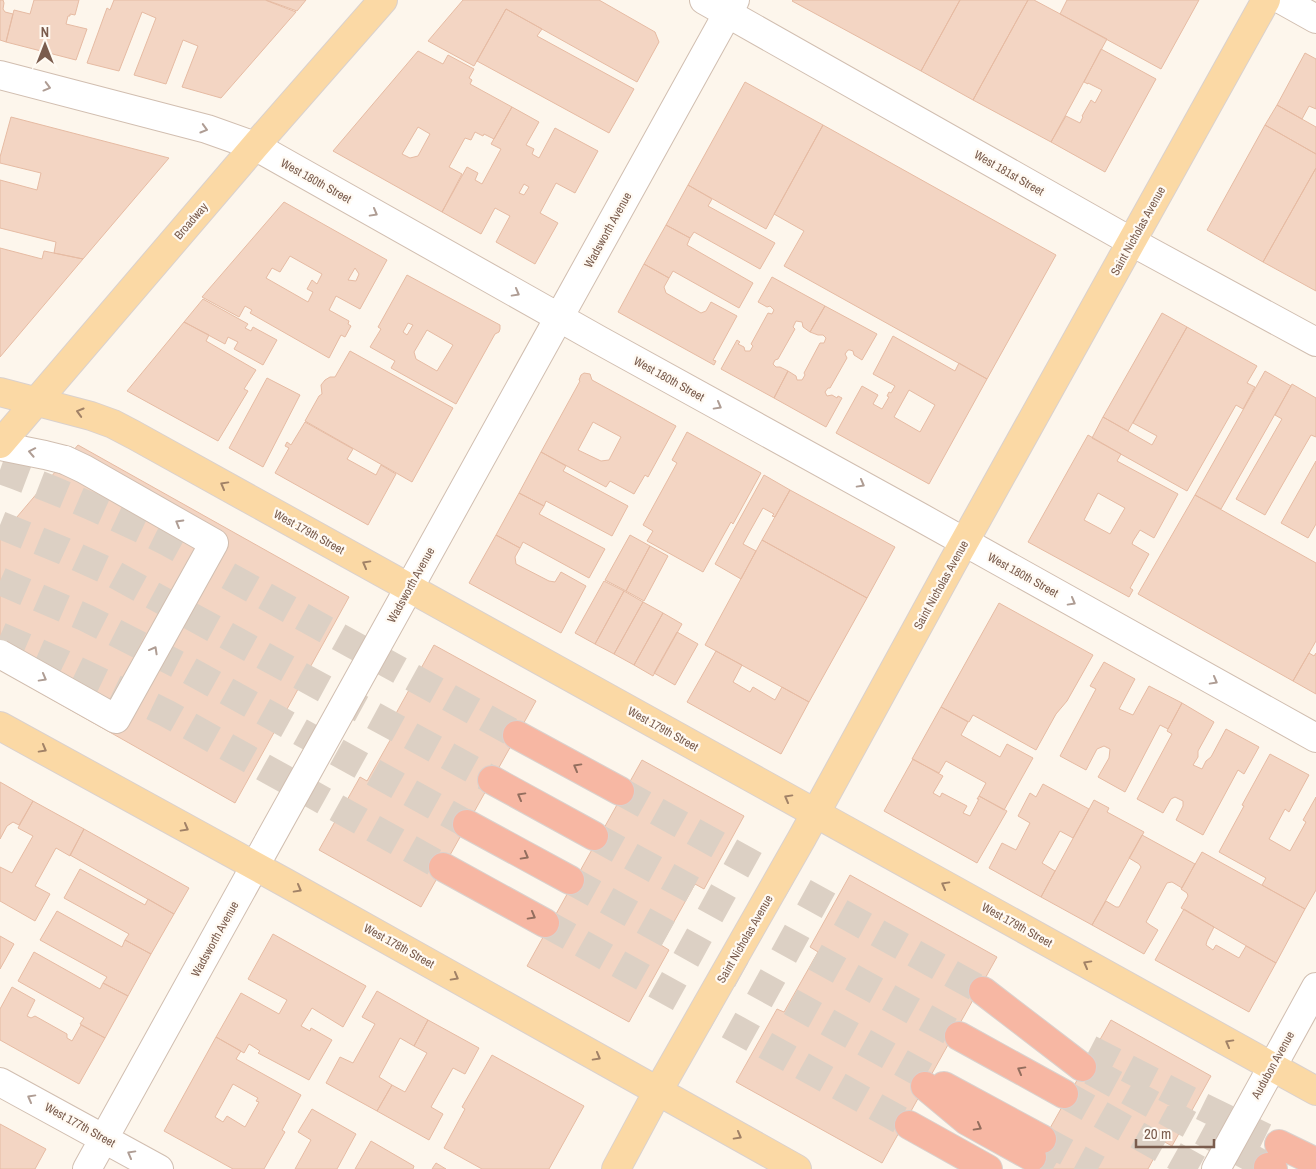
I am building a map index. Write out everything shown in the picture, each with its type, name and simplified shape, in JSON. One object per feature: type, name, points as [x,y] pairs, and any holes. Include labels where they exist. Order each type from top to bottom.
[{"type":"highway","points":[[517,734],[620,791]]},
{"type":"highway","points":[[492,780],[594,836]]},
{"type":"highway","points":[[467,824],[570,880]]},
{"type":"highway","points":[[443,867],[545,923]]},
{"type":"highway","points":[[983,991],[1086,1058]]},
{"type":"highway","points":[[959,1036],[1064,1094]]},
{"type":"highway","points":[[927,1082],[967,1121],[1037,1148]]},
{"type":"highway","points":[[909,1125],[988,1169]]},
{"type":"highway","points":[[1273,1160],[1316,1162]]},
{"type":"main road","name":"Broadway","points":[[0,445],[255,146],[383,0]]},
{"type":"main road","name":"Saint Nicholas Avenue","points":[[616,1169],[1266,0]]},
{"type":"main road","name":"West 179th Street","points":[[0,392],[79,412],[113,424],[1316,1091]]},
{"type":"main road","name":"West 178th Street","points":[[0,726],[255,866],[797,1169]]},
{"type":"street","name":"West 181st Street","points":[[704,0],[731,6],[1132,242],[1316,342]]},
{"type":"street","points":[[1282,0],[1316,19]]},
{"type":"street","name":"Wadsworth Avenue","points":[[87,1169],[731,6]]},
{"type":"street","name":"West 180th Street","points":[[0,75],[207,129],[255,146],[1316,738]]},
{"type":"street","points":[[0,445],[76,464],[214,543],[116,718],[0,654]]},
{"type":"street","name":"Audubon Avenue","points":[[1216,1169],[1316,987]]},
{"type":"street","name":"West 177th Street","points":[[0,1082],[159,1169]]},
{"type":"building","points":[[0,0],[3,0],[5,12],[13,14],[6,42],[0,40]]},
{"type":"building","points":[[34,0],[79,0],[75,15],[70,14],[68,16],[66,24],[87,29],[76,60],[6,42],[14,10],[30,14]]},
{"type":"building","points":[[114,0],[265,0],[296,12],[221,98],[182,87],[198,46],[183,40],[166,84],[134,75],[156,18],[142,12],[119,71],[87,63],[107,8],[110,10]]},
{"type":"building","points":[[266,0],[306,0],[297,11]]},
{"type":"building","points":[[463,0],[599,0],[655,32],[659,42],[637,82],[506,9],[474,66],[428,41]]},
{"type":"building","points":[[793,0],[960,0],[921,71]]},
{"type":"building","points":[[960,0],[1028,0],[973,100],[921,71]]},
{"type":"building","points":[[1028,0],[1034,0],[1107,39],[1051,142],[973,100]]},
{"type":"building","points":[[1067,0],[1199,0],[1161,69],[1060,14]]},
{"type":"building","points":[[506,9],[542,29],[537,36],[634,89],[609,133],[477,61]]},
{"type":"building","points":[[1101,49],[1156,79],[1105,172],[1051,142],[1066,116],[1080,123],[1091,100],[1095,103],[1102,90],[1084,82]]},
{"type":"building","points":[[418,51],[443,64],[448,55],[474,69],[469,78],[472,80],[470,84],[512,107],[494,139],[475,132],[471,140],[465,138],[449,167],[462,174],[442,212],[333,151]],"holes":[[[418,127],[430,134],[418,156],[410,158],[402,154]]]},
{"type":"building","points":[[1305,53],[1316,59],[1316,109],[1309,106],[1302,119],[1277,105]]},
{"type":"building","points":[[745,82],[823,125],[766,229],[688,185]]},
{"type":"building","points":[[1277,105],[1316,127],[1316,154],[1265,125]]},
{"type":"building","points":[[512,107],[539,122],[526,145],[534,149],[532,154],[539,158],[555,128],[598,151],[575,193],[556,183],[540,213],[558,223],[535,264],[496,242],[510,216],[495,208],[481,234],[442,212],[467,167],[478,173],[475,180],[482,184],[501,149],[491,144]],"holes":[[[524,184],[529,187],[524,195],[519,193]]]},
{"type":"building","points":[[11,117],[169,158],[83,259],[54,253],[56,242],[0,228],[0,180],[37,190],[41,173],[0,163]]},
{"type":"building","points":[[823,125],[1056,255],[987,379],[784,266],[804,231],[774,214]]},
{"type":"building","points":[[1265,125],[1316,154],[1316,168],[1263,262],[1207,230]]},
{"type":"building","points":[[1316,168],[1316,291],[1263,262]]},
{"type":"building","points":[[688,185],[712,199],[708,206],[775,243],[760,269],[694,232],[690,238],[666,225]]},
{"type":"building","points":[[284,202],[387,260],[360,309],[336,296],[329,310],[349,321],[348,324],[351,326],[345,337],[341,335],[329,358],[250,313],[252,310],[245,306],[239,317],[202,297]],"holes":[[[290,256],[322,274],[317,284],[312,280],[307,289],[313,292],[308,302],[266,278],[272,268],[280,272]],[[355,268],[359,274],[356,281],[348,280]]]},
{"type":"building","points":[[666,225],[690,238],[687,245],[753,283],[739,308],[673,271],[669,278],[644,264]]},
{"type":"building","points":[[0,248],[42,259],[44,251],[83,259],[0,357]]},
{"type":"building","points":[[644,264],[669,278],[664,287],[666,293],[701,313],[706,311],[711,302],[737,316],[713,360],[716,361],[714,365],[618,312]]},
{"type":"building","points":[[407,275],[500,325],[500,329],[495,334],[456,404],[391,368],[395,361],[370,347],[381,329],[378,327]],"holes":[[[408,323],[413,325],[407,335],[403,332]],[[427,330],[453,345],[437,371],[416,359],[414,352]]]},
{"type":"building","points":[[772,277],[825,306],[810,332],[803,327],[802,322],[796,321],[793,327],[795,329],[778,359],[773,364],[788,371],[774,398],[721,369],[737,340],[740,342],[738,344],[744,347],[745,351],[750,351],[753,346],[751,344],[768,313],[772,314],[774,310],[770,306],[767,307],[758,302]]},
{"type":"building","points":[[203,299],[248,324],[245,328],[251,331],[253,327],[277,340],[263,365],[234,349],[238,342],[228,337],[225,344],[184,322]]},
{"type":"building","points":[[825,306],[877,334],[862,360],[854,355],[853,351],[848,350],[845,354],[847,358],[830,388],[825,392],[827,396],[832,395],[842,398],[826,427],[774,398],[788,371],[796,376],[797,380],[802,380],[820,343],[824,343],[826,338],[823,335],[810,332]]},
{"type":"building","points":[[1162,313],[1187,327],[1128,431],[1103,417]]},
{"type":"building","points":[[184,322],[209,335],[206,341],[256,370],[244,389],[248,391],[218,441],[127,391]]},
{"type":"building","points":[[1187,327],[1257,366],[1247,383],[1255,387],[1243,409],[1236,405],[1187,491],[1092,438],[1103,417],[1152,445],[1157,436],[1133,423]]},
{"type":"building","points":[[893,336],[955,371],[959,363],[987,379],[929,484],[836,433],[862,386],[878,395],[873,404],[882,409],[889,397],[887,396],[889,392],[891,393],[895,386],[873,374]],"holes":[[[909,390],[935,405],[920,432],[894,417]]]},
{"type":"building","points":[[350,351],[453,408],[412,482],[305,421],[322,394],[321,385],[330,377],[335,377]]},
{"type":"building","points":[[1265,371],[1291,386],[1221,509],[1195,495]]},
{"type":"building","points":[[584,373],[590,374],[592,380],[676,426],[648,477],[645,475],[634,494],[610,481],[606,487],[541,452],[580,381],[581,375]],"holes":[[[593,422],[621,437],[609,460],[601,461],[578,450]]]},
{"type":"building","points":[[267,378],[300,395],[263,467],[229,448]]},
{"type":"building","points":[[1292,384],[1316,398],[1316,437],[1311,435],[1265,515],[1236,499],[1282,419],[1275,415]]},
{"type":"building","points":[[305,422],[353,449],[347,459],[376,475],[381,465],[396,474],[368,525],[275,473],[289,448],[285,446],[287,442],[291,445]]},
{"type":"building","points":[[687,432],[761,473],[733,524],[731,522],[703,572],[647,541],[653,531],[643,525],[677,463],[672,460]]},
{"type":"building","points":[[1088,435],[1121,454],[1117,461],[1178,494],[1154,538],[1140,530],[1133,541],[1132,544],[1149,554],[1130,588],[1133,590],[1129,597],[1028,542]],"holes":[[[1098,493],[1125,508],[1110,534],[1084,520]]]},
{"type":"building","points":[[78,445],[349,597],[235,803],[0,670],[0,537]]},
{"type":"building","points":[[541,452],[566,466],[563,471],[628,506],[612,536],[546,501],[544,506],[519,493]]},
{"type":"building","points":[[1316,461],[1316,524],[1308,538],[1281,523]]},
{"type":"building","points":[[764,475],[790,490],[775,517],[772,516],[774,514],[763,508],[749,533],[743,544],[756,551],[741,579],[715,564]]},
{"type":"building","points":[[790,490],[895,547],[867,598],[762,540]]},
{"type":"building","points":[[519,493],[544,506],[539,514],[605,549],[589,578],[523,542],[520,548],[496,535]]},
{"type":"building","points":[[1195,495],[1316,563],[1316,641],[1293,681],[1138,594]]},
{"type":"building","points":[[496,535],[520,548],[515,557],[516,564],[549,581],[555,582],[561,572],[586,586],[561,633],[469,583]]},
{"type":"building","points":[[630,535],[650,546],[626,591],[605,580]]},
{"type":"building","points":[[762,540],[867,598],[809,702],[705,645]]},
{"type":"building","points":[[650,546],[668,556],[644,601],[626,591]]},
{"type":"building","points":[[604,581],[624,591],[595,644],[575,633]]},
{"type":"building","points":[[624,591],[643,602],[614,654],[595,644]]},
{"type":"building","points":[[643,602],[663,613],[634,665],[614,654]]},
{"type":"building","points":[[999,603],[1093,655],[1036,750],[973,715],[969,722],[941,707]]},
{"type":"building","points":[[663,613],[682,624],[653,676],[634,665]]},
{"type":"building","points":[[677,632],[698,644],[675,685],[654,673]]},
{"type":"building","points":[[434,645],[536,701],[421,907],[319,850],[360,777],[367,781],[401,721],[394,717]]},
{"type":"building","points":[[716,651],[742,665],[733,682],[750,692],[753,687],[775,700],[782,687],[809,702],[781,754],[687,702]]},
{"type":"building","points":[[1309,653],[1314,656],[1316,653],[1316,694],[1293,681]]},
{"type":"building","points":[[1104,662],[1135,679],[1119,709],[1133,715],[1149,686],[1182,703],[1168,729],[1160,725],[1125,792],[1098,777],[1109,758],[1110,749],[1104,746],[1097,749],[1086,770],[1060,756],[1096,689],[1090,686]]},
{"type":"building","points":[[1182,703],[1214,722],[1198,751],[1198,757],[1193,765],[1202,769],[1206,761],[1211,757],[1226,729],[1259,747],[1244,774],[1238,770],[1203,835],[1176,820],[1183,806],[1183,801],[1175,797],[1171,799],[1163,813],[1137,799],[1172,734],[1167,731]]},
{"type":"building","points":[[941,707],[968,722],[961,735],[1000,757],[1007,744],[1033,758],[1004,810],[979,796],[986,783],[946,761],[939,773],[912,759]]},
{"type":"building","points":[[1270,754],[1309,775],[1289,812],[1285,809],[1269,839],[1290,851],[1306,822],[1303,820],[1316,797],[1316,890],[1305,909],[1262,885],[1266,878],[1219,852]]},
{"type":"building","points":[[913,759],[943,776],[933,793],[940,797],[942,793],[967,806],[963,813],[970,816],[979,796],[1007,811],[977,863],[884,811]]},
{"type":"building","points":[[642,760],[744,816],[704,889],[695,884],[661,945],[669,950],[629,1022],[527,966]]},
{"type":"building","points":[[0,782],[33,801],[19,825],[13,822],[7,826],[0,839]]},
{"type":"building","points":[[1043,784],[1089,809],[1073,838],[1060,831],[1042,863],[1055,871],[1041,897],[989,868],[1002,843],[1016,850],[1030,823],[1018,816],[1030,793],[1036,797]]},
{"type":"building","points":[[1094,800],[1109,808],[1107,812],[1144,832],[1092,925],[1041,897]]},
{"type":"building","points":[[33,801],[84,829],[70,856],[56,848],[35,886],[50,894],[35,921],[0,901],[0,867],[12,873],[33,836],[18,828]]},
{"type":"building","points":[[84,829],[189,888],[174,914],[70,855]]},
{"type":"building","points":[[1142,835],[1195,864],[1182,888],[1172,882],[1167,883],[1146,922],[1158,930],[1144,954],[1092,925],[1106,901],[1119,907],[1141,867],[1129,858]]},
{"type":"building","points":[[1202,852],[1305,909],[1276,963],[1181,908],[1188,896],[1181,889]]},
{"type":"building","points":[[80,869],[145,905],[148,899],[174,914],[151,954],[125,940],[129,934],[64,898]]},
{"type":"building","points":[[850,875],[997,957],[882,1163],[736,1082],[777,1009],[784,1012],[818,952],[810,947]]},
{"type":"building","points":[[1184,909],[1214,927],[1206,945],[1213,950],[1216,945],[1239,958],[1246,946],[1276,963],[1249,1012],[1155,960]]},
{"type":"building","points":[[57,911],[122,947],[125,940],[151,954],[128,996],[103,983],[107,977],[40,940]]},
{"type":"building","points":[[273,934],[366,986],[343,1027],[312,1008],[301,1026],[310,1031],[311,1028],[332,1040],[309,1080],[258,1053],[260,1051],[249,1044],[244,1053],[216,1037],[241,993],[279,1014],[287,1000],[248,979]]},
{"type":"building","points":[[0,936],[14,944],[0,969]]},
{"type":"building","points":[[34,952],[100,989],[103,983],[128,996],[105,1038],[80,1024],[84,1018],[18,981]]},
{"type":"building","points":[[12,987],[35,1000],[27,1016],[31,1018],[35,1016],[67,1034],[67,1038],[72,1041],[81,1025],[105,1038],[79,1084],[0,1040],[0,1009]]},
{"type":"building","points":[[377,991],[428,1020],[414,1046],[400,1038],[379,1077],[392,1085],[377,1111],[326,1083],[340,1057],[353,1063],[375,1024],[362,1017]]},
{"type":"building","points":[[428,1020],[479,1048],[465,1074],[453,1068],[431,1107],[443,1114],[429,1140],[377,1111],[392,1085],[405,1092],[427,1053],[414,1046]]},
{"type":"building","points":[[1111,1020],[1211,1076],[1172,1146],[1163,1141],[1148,1169],[1027,1169]]},
{"type":"building","points":[[216,1037],[241,1051],[236,1059],[301,1095],[282,1130],[285,1132],[264,1169],[233,1169],[164,1131]],"holes":[[[233,1084],[258,1098],[256,1101],[259,1102],[245,1127],[227,1116],[223,1122],[215,1117]]]},
{"type":"building","points":[[492,1055],[584,1106],[549,1169],[482,1169],[444,1148],[465,1109],[462,1107]]},
{"type":"building","points":[[312,1109],[356,1134],[337,1169],[295,1169],[311,1140],[298,1132]]},
{"type":"building","points":[[0,1124],[46,1149],[35,1169],[0,1169]]},
{"type":"building","points":[[371,1141],[414,1166],[413,1169],[355,1169]]},
{"type":"building","points":[[436,1163],[446,1169],[432,1169]]},
{"type":"tunnel","points":[[0,470],[85,503],[167,542],[517,735]]},
{"type":"tunnel","points":[[0,525],[110,572],[492,780]]},
{"type":"tunnel","points":[[0,581],[86,618],[185,668],[467,824]]},
{"type":"tunnel","points":[[0,636],[58,661],[166,713],[443,867]]},
{"type":"tunnel","points":[[620,791],[983,991]]},
{"type":"tunnel","points":[[594,836],[959,1036]]},
{"type":"tunnel","points":[[570,880],[929,1078]]},
{"type":"tunnel","points":[[545,923],[909,1125]]},
{"type":"tunnel","points":[[1090,1049],[1279,1144]]},
{"type":"tunnel","points":[[1091,1071],[1268,1167]]},
{"type":"tunnel","points":[[1064,1094],[1198,1169]]},
{"type":"tunnel","points":[[1042,1139],[1098,1169]]},
{"type":"tunnel","points":[[1032,1157],[1053,1169]]}]
